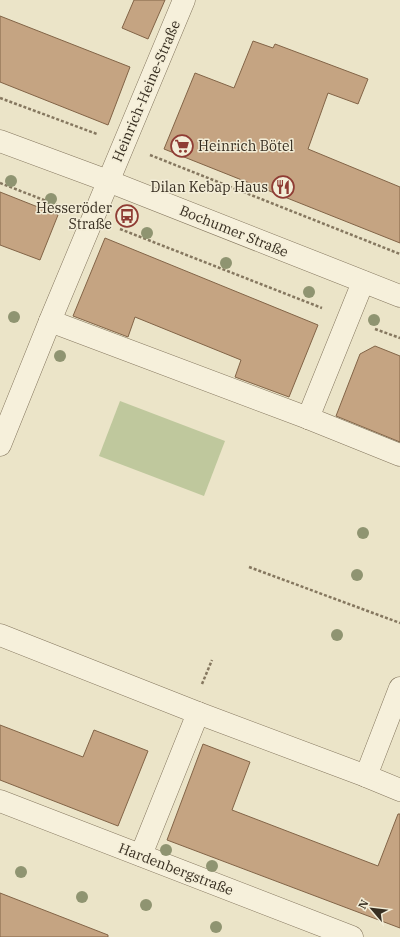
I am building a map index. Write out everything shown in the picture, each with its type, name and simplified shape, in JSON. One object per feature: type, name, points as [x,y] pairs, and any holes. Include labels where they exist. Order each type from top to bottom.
[{"type":"street","name":"Heinrich-Heine-Straße","points":[[0,445],[184,0]]},
{"type":"street","name":"Bochumer Straße","points":[[0,141],[108,181],[400,296]]},
{"type":"street","points":[[308,418],[363,282]]},
{"type":"street","points":[[50,321],[308,418],[400,455]]},
{"type":"street","points":[[0,635],[400,790]]},
{"type":"street","points":[[366,776],[400,688]]},
{"type":"street","points":[[141,855],[198,713]]},
{"type":"street","name":"Hardenbergstraße","points":[[0,801],[352,937]]},
{"type":"path","points":[[0,98],[124,144],[400,254]]},
{"type":"path","points":[[0,183],[400,338]]},
{"type":"path","points":[[249,567],[400,623]]},
{"type":"green space","points":[[120,401],[225,441],[204,496],[99,456]]},
{"type":"building","points":[[134,0],[165,0],[148,39],[122,28]]},
{"type":"building","points":[[0,16],[130,67],[108,125],[0,82]]},
{"type":"building","points":[[253,41],[273,48],[275,44],[368,79],[358,104],[328,93],[308,149],[400,187],[400,243],[164,149],[195,73],[234,88]]},
{"type":"building","points":[[0,192],[58,215],[40,260],[0,245]]},
{"type":"building","points":[[105,238],[318,325],[289,397],[235,377],[241,360],[135,317],[128,337],[73,316]]},
{"type":"building","points":[[375,346],[400,356],[400,442],[336,416],[360,354]]},
{"type":"building","points":[[0,725],[83,757],[94,730],[148,751],[118,826],[0,780]]},
{"type":"building","points":[[203,744],[250,762],[232,810],[378,866],[398,814],[400,814],[400,928],[167,840]]},
{"type":"building","points":[[0,893],[108,935],[108,937],[0,937]]},
{"type":"place","name":"Heinrich Bötel","points":[[182,146]]},
{"type":"place","name":"Dilan Kebap Haus","points":[[283,187]]},
{"type":"place","name":"Hesseröder Straße","points":[[127,216]]}]
